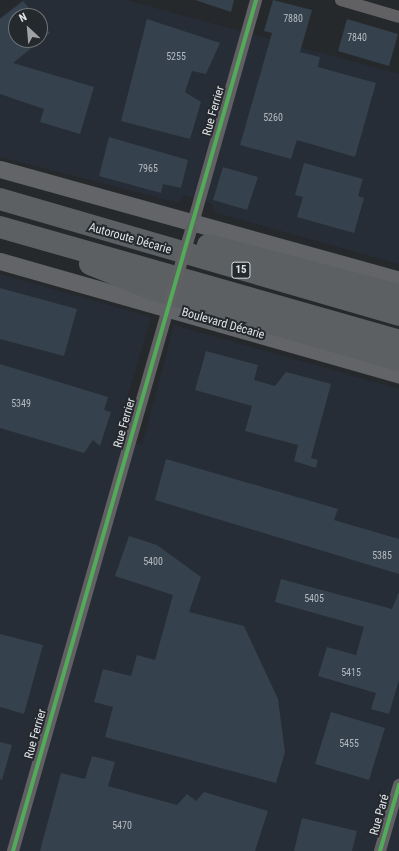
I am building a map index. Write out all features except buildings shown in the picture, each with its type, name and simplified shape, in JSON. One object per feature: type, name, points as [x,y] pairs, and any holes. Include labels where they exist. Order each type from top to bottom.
[{"type":"highway","points":[[2,200],[88,212],[399,295]]},
{"type":"highway","name":"Autoroute Décarie","points":[[2,200],[399,315]]},
{"type":"highway","points":[[6,229],[136,284],[399,360]]},
{"type":"highway","name":"Autoroute Décarie","points":[[6,229],[399,340]]},
{"type":"main road","points":[[0,169],[192,226],[399,280]]},
{"type":"main road","name":"Boulevard Décarie","points":[[0,261],[169,305],[399,375]]},
{"type":"street","name":"Rue Ferrier","points":[[13,851],[256,0]]},
{"type":"street","points":[[341,0],[399,17]]},
{"type":"street","name":"Rue Paré","points":[[380,851],[399,785]]},
{"type":"shaded area","points":[[22,0],[126,0],[399,74],[399,264],[213,212],[213,204],[184,195],[179,203],[0,157],[0,17],[8,11],[8,48],[48,48],[48,8],[12,8]]},
{"type":"shaded area","points":[[0,274],[151,317],[115,439],[142,445],[174,325],[399,389],[399,851],[0,851]]},
{"type":"cycle path","points":[[13,851],[256,0]]},
{"type":"cycle path","points":[[380,851],[399,785]]}]
